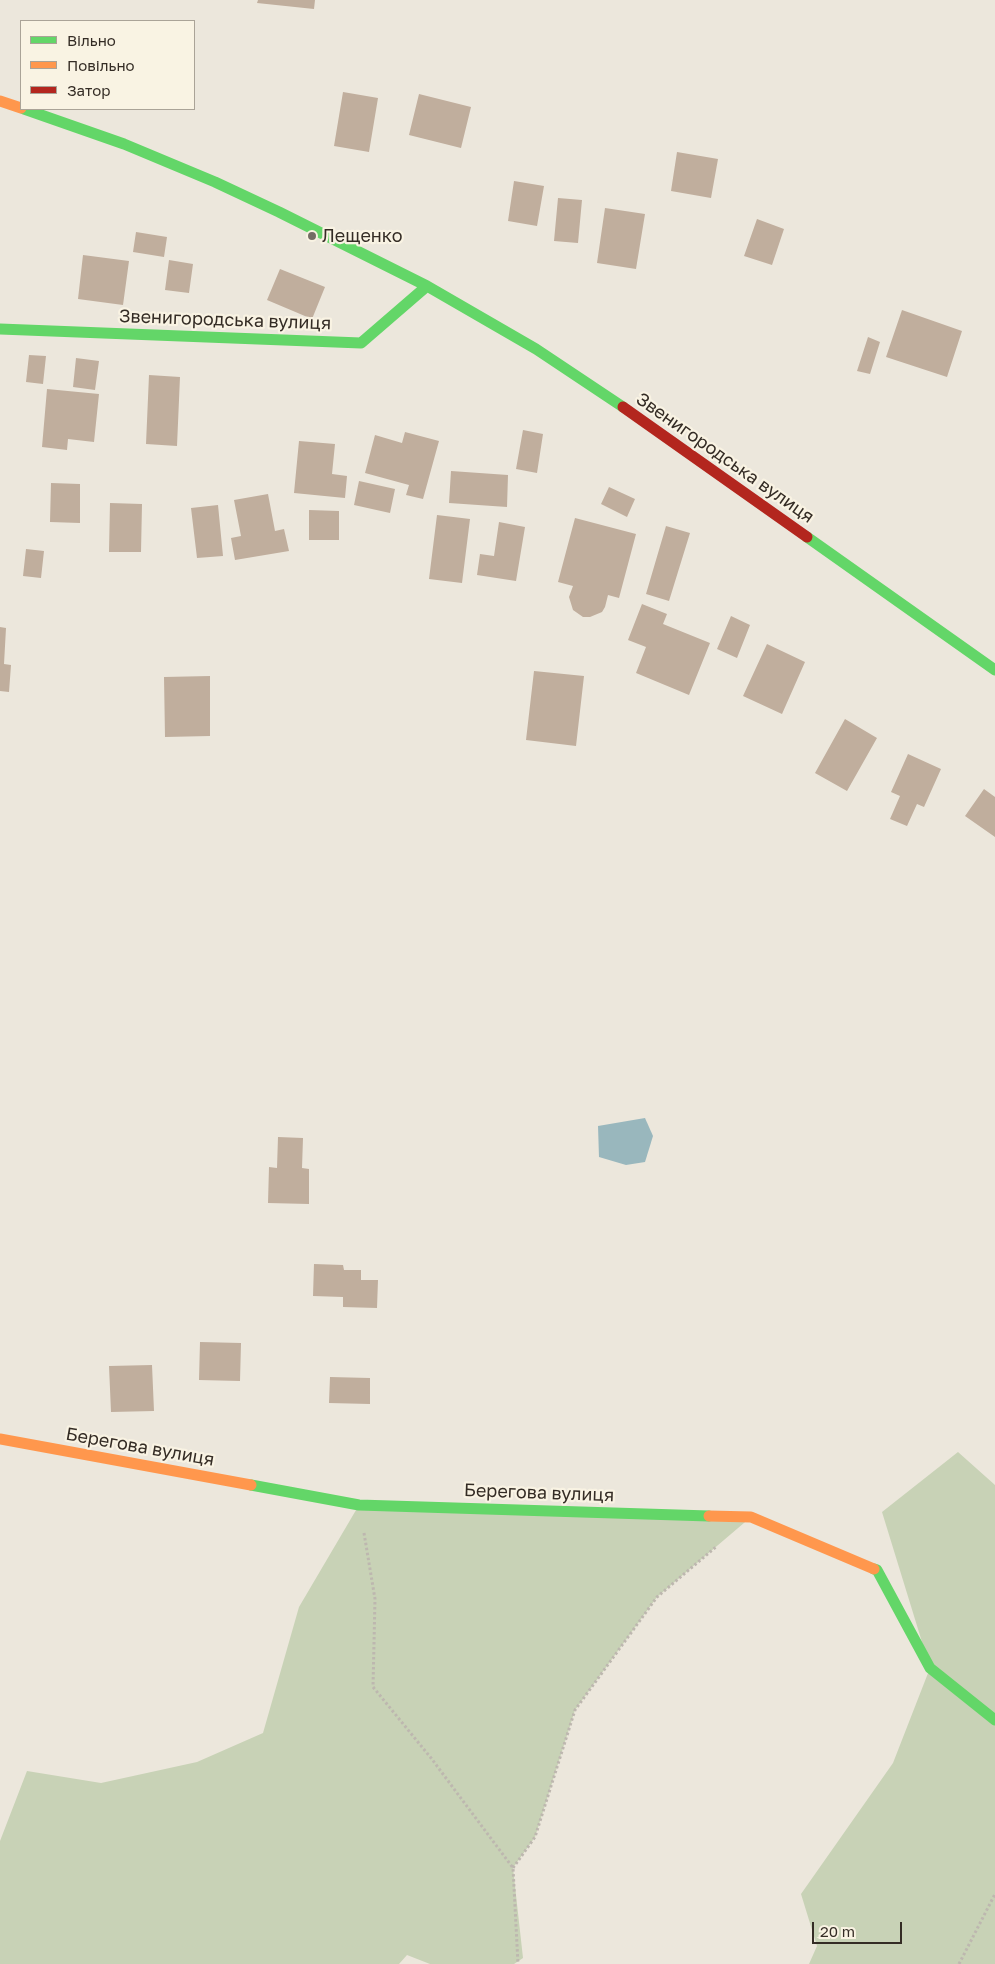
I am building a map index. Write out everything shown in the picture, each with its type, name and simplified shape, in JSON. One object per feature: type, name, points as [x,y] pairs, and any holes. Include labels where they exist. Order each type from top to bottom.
[{"type":"street","name":"Звенигородська вулиця","points":[[0,101],[20,107]]},
{"type":"street","name":"Звенигородська вулиця","points":[[28,110],[124,144],[216,182],[427,286],[536,349],[604,394],[995,670]]},
{"type":"street","name":"Звенигородська вулиця","points":[[0,329],[361,344],[427,286]]},
{"type":"street","name":"Берегова вулиця","points":[[0,1439],[359,1505],[751,1517],[877,1570],[930,1668],[995,1720]]},
{"type":"path","points":[[359,1505],[375,1599],[373,1688],[431,1758],[513,1868],[518,1964]]},
{"type":"path","points":[[513,1868],[535,1837],[575,1710],[657,1597],[722,1542]]},
{"type":"path","points":[[959,1964],[995,1894]]},
{"type":"green space","points":[[958,1452],[995,1485],[995,1964],[809,1964],[817,1946],[801,1894],[893,1763],[930,1668],[882,1512]]},
{"type":"green space","points":[[359,1505],[751,1517],[657,1597],[575,1710],[535,1837],[513,1868],[523,1958],[514,1964],[430,1964],[407,1955],[399,1964],[0,1964],[0,1841],[27,1771],[101,1783],[197,1762],[263,1733],[299,1607]]},
{"type":"water","points":[[645,1118],[653,1136],[645,1162],[626,1165],[599,1157],[598,1126]]},
{"type":"building","points":[[258,0],[315,0],[314,9],[257,3]]},
{"type":"building","points":[[343,92],[378,98],[369,152],[334,146]]},
{"type":"building","points":[[419,94],[471,107],[461,148],[409,135]]},
{"type":"building","points":[[677,152],[718,159],[711,198],[671,191]]},
{"type":"building","points":[[514,181],[544,186],[537,226],[508,221]]},
{"type":"building","points":[[558,198],[582,200],[578,243],[554,241]]},
{"type":"building","points":[[605,208],[645,214],[636,269],[597,263]]},
{"type":"building","points":[[757,219],[784,229],[772,265],[744,256]]},
{"type":"building","points":[[136,232],[167,237],[164,257],[133,252]]},
{"type":"building","points":[[83,255],[129,261],[123,305],[78,299]]},
{"type":"building","points":[[169,260],[193,264],[189,293],[165,290]]},
{"type":"building","points":[[280,269],[325,287],[312,319],[267,300]]},
{"type":"building","points":[[902,310],[962,331],[947,377],[886,357]]},
{"type":"building","points":[[868,337],[880,342],[870,374],[857,371]]},
{"type":"building","points":[[29,355],[46,356],[43,384],[26,382]]},
{"type":"building","points":[[76,358],[99,361],[95,390],[73,387]]},
{"type":"building","points":[[149,375],[180,377],[177,446],[146,444]]},
{"type":"building","points":[[47,389],[99,394],[94,442],[68,439],[67,450],[42,447]]},
{"type":"building","points":[[523,430],[543,434],[537,473],[516,469]]},
{"type":"building","points":[[405,432],[439,441],[423,499],[406,495],[409,485],[365,473],[375,435],[402,443]]},
{"type":"building","points":[[299,441],[335,444],[332,474],[347,476],[345,498],[294,493]]},
{"type":"building","points":[[451,471],[508,475],[507,507],[449,503]]},
{"type":"building","points":[[359,481],[395,489],[390,513],[354,505]]},
{"type":"building","points":[[51,483],[80,484],[80,523],[50,522]]},
{"type":"building","points":[[609,487],[635,499],[627,517],[601,504]]},
{"type":"building","points":[[268,494],[275,531],[284,529],[289,551],[235,560],[231,538],[241,536],[234,500]]},
{"type":"building","points":[[110,503],[142,504],[141,552],[109,552]]},
{"type":"building","points":[[218,505],[223,556],[197,558],[191,508]]},
{"type":"building","points":[[309,510],[339,511],[339,540],[309,540]]},
{"type":"building","points":[[437,515],[470,519],[462,583],[429,579]]},
{"type":"building","points":[[575,518],[636,534],[619,598],[608,595],[602,612],[590,617],[583,617],[573,610],[569,597],[573,586],[558,582]]},
{"type":"building","points":[[499,522],[525,527],[516,581],[477,575],[480,554],[494,556]]},
{"type":"building","points":[[666,526],[690,533],[669,601],[646,594]]},
{"type":"building","points":[[26,549],[44,551],[41,578],[23,576]]},
{"type":"building","points":[[642,604],[667,614],[663,624],[710,643],[689,695],[636,673],[646,647],[628,640]]},
{"type":"building","points":[[731,616],[750,625],[737,658],[717,649]]},
{"type":"building","points":[[0,627],[6,628],[4,664],[11,665],[9,692],[0,691]]},
{"type":"building","points":[[767,644],[805,662],[782,714],[743,696]]},
{"type":"building","points":[[534,671],[584,676],[576,746],[526,740]]},
{"type":"building","points":[[210,676],[210,736],[165,737],[164,677]]},
{"type":"building","points":[[845,719],[877,738],[847,791],[815,773]]},
{"type":"building","points":[[908,754],[941,769],[924,807],[917,804],[907,826],[890,819],[900,796],[891,792]]},
{"type":"building","points":[[984,789],[995,797],[995,837],[965,816]]},
{"type":"building","points":[[278,1137],[303,1138],[302,1168],[309,1169],[309,1204],[268,1203],[269,1167],[277,1168]]},
{"type":"building","points":[[314,1264],[343,1265],[344,1270],[361,1270],[361,1280],[378,1280],[377,1308],[343,1307],[343,1297],[313,1296]]},
{"type":"building","points":[[200,1342],[241,1343],[240,1381],[199,1380]]},
{"type":"building","points":[[152,1365],[154,1411],[111,1412],[109,1366]]},
{"type":"building","points":[[330,1377],[370,1378],[370,1404],[329,1403]]},
{"type":"traffic: fast","points":[[27,110],[124,144],[215,182],[279,212],[427,286],[536,349],[623,407]]},
{"type":"traffic: fast","points":[[0,329],[361,343],[427,286]]},
{"type":"traffic: fast","points":[[807,537],[995,670]]},
{"type":"traffic: fast","points":[[251,1485],[359,1505],[709,1516]]},
{"type":"traffic: fast","points":[[874,1569],[877,1570],[930,1668],[995,1720]]},
{"type":"traffic: slow","points":[[0,101],[20,108]]},
{"type":"traffic: slow","points":[[0,1439],[251,1485]]},
{"type":"traffic: slow","points":[[709,1516],[751,1517],[874,1569]]},
{"type":"traffic: jam","points":[[623,407],[807,537]]},
{"type":"place","name":"Лещенко","points":[[312,236]]}]
